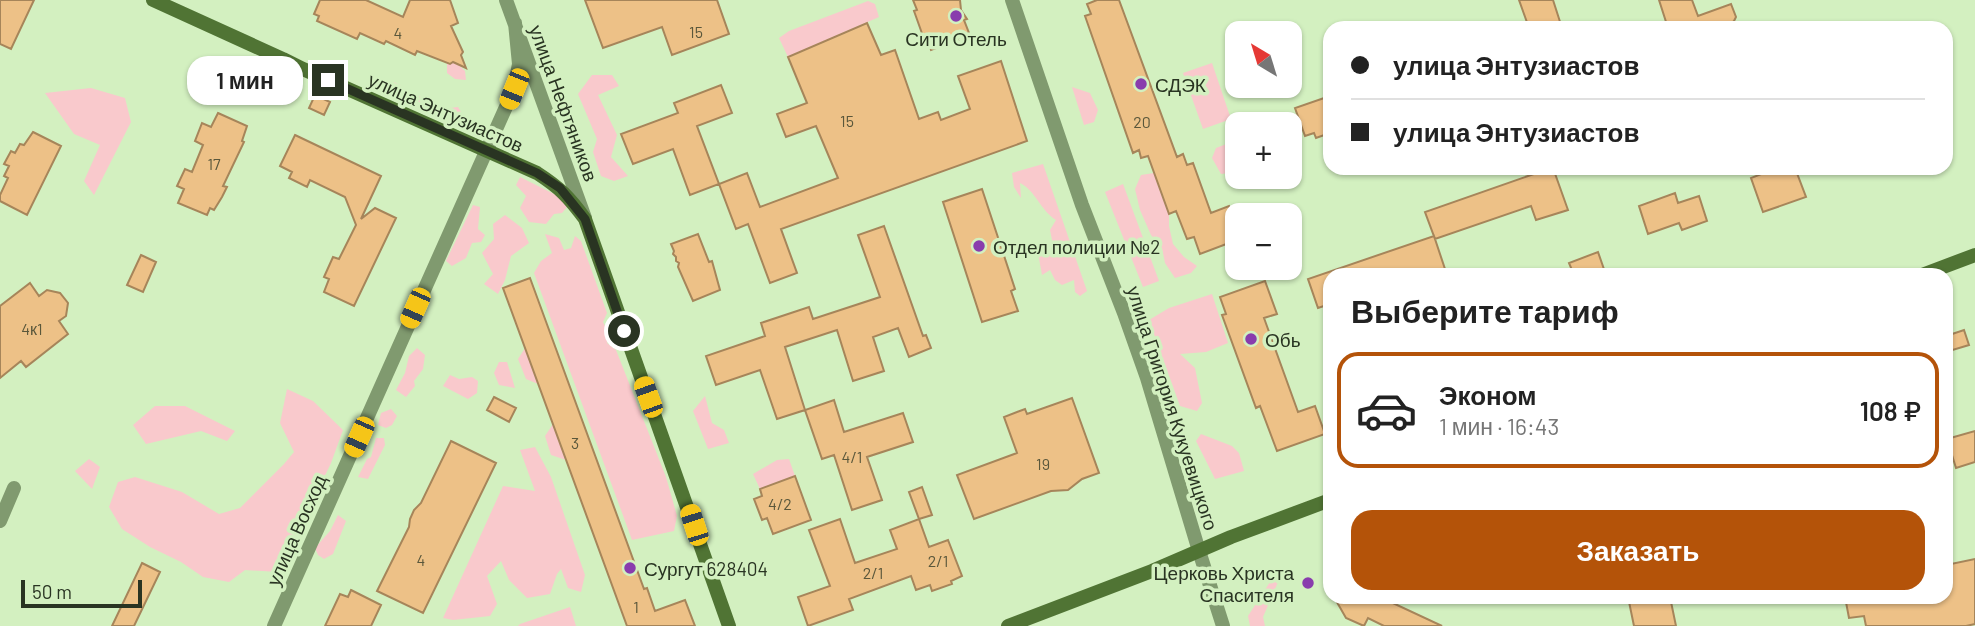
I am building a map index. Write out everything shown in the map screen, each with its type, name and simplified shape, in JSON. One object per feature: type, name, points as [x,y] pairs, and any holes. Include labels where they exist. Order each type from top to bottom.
[{"type":"main road","name":"улица Энтузиастов","points":[[153,0],[537,173],[560,188],[585,219],[729,626]]},
{"type":"main road","points":[[1941,268],[1975,255]]},
{"type":"main road","points":[[1008,626],[1323,503]]},
{"type":"street","name":"улица Нефтяников","points":[[506,0],[585,219]]},
{"type":"street","name":"улица Григория Кукуевицкого","points":[[1012,0],[1082,205],[1147,378],[1223,626]]},
{"type":"street","name":"улица Восход","points":[[274,626],[514,89],[519,64],[515,23]]},
{"type":"street","points":[[0,521],[14,488]]},
{"type":"shaded area","points":[[868,1],[875,4],[879,17],[788,57],[779,38],[789,31]]},
{"type":"shaded area","points":[[456,62],[465,71],[466,80],[455,79],[447,73],[447,63]]},
{"type":"shaded area","points":[[1212,63],[1229,112],[1225,112],[1225,121],[1203,129],[1183,73]]},
{"type":"shaded area","points":[[592,75],[612,75],[619,86],[598,95],[617,135],[611,157],[628,176],[614,181],[601,176],[593,152],[597,139],[578,94]]},
{"type":"shaded area","points":[[394,82],[443,109],[458,107],[461,112],[458,121],[451,124],[441,120],[430,110],[383,89],[384,83]]},
{"type":"shaded area","points":[[1072,87],[1090,93],[1098,110],[1094,122],[1084,125]]},
{"type":"shaded area","points":[[91,88],[125,98],[131,122],[94,195],[84,181],[100,145],[74,134],[45,93]]},
{"type":"shaded area","points":[[1225,145],[1225,174],[1221,174],[1212,158],[1216,148]]},
{"type":"shaded area","points":[[1043,164],[1087,291],[1080,296],[1075,292],[1074,280],[1062,285],[1055,280],[1050,270],[1042,275],[1038,253],[1044,255],[1053,245],[1050,230],[1056,220],[1025,186],[1020,183],[1021,198],[1014,187],[1012,173]]},
{"type":"shaded area","points":[[1154,173],[1169,214],[1173,244],[1184,257],[1197,266],[1191,273],[1175,278],[1165,263],[1162,248],[1151,235],[1140,210],[1135,189],[1141,175]]},
{"type":"shaded area","points":[[520,177],[560,197],[567,207],[562,213],[554,214],[546,224],[529,222],[520,208],[526,196],[516,185]]},
{"type":"shaded area","points":[[1123,184],[1159,281],[1143,287],[1105,192]]},
{"type":"shaded area","points":[[473,205],[480,207],[478,229],[485,235],[481,242],[472,243],[466,258],[452,266],[446,261]]},
{"type":"shaded area","points":[[505,215],[522,228],[529,243],[511,256],[498,294],[484,284],[493,274],[482,253],[494,239],[493,224]]},
{"type":"shaded area","points":[[545,234],[559,238],[564,250],[571,248],[575,236],[581,241],[607,313],[603,322],[610,336],[607,343],[616,350],[666,477],[677,516],[674,531],[632,540],[534,273],[541,261],[552,253]]},
{"type":"shaded area","points":[[1212,294],[1228,343],[1206,352],[1180,354],[1195,368],[1202,403],[1197,411],[1180,406],[1149,320],[1169,308]]},
{"type":"shaded area","points":[[417,348],[425,355],[423,369],[406,397],[396,390],[405,373],[409,356]]},
{"type":"shaded area","points":[[525,348],[538,384],[526,379],[518,359]]},
{"type":"shaded area","points":[[499,362],[507,362],[515,388],[499,385],[494,373]]},
{"type":"shaded area","points":[[450,375],[459,379],[472,377],[478,381],[477,393],[468,399],[443,386]]},
{"type":"shaded area","points":[[287,389],[313,401],[343,430],[331,463],[279,572],[245,570],[229,582],[203,577],[122,529],[109,507],[118,482],[135,477],[182,492],[219,514],[240,508],[294,452],[280,423]]},
{"type":"shaded area","points":[[705,396],[712,423],[724,430],[729,443],[708,449],[693,411]]},
{"type":"shaded area","points":[[155,406],[185,406],[235,431],[227,441],[201,431],[146,444],[133,425]]},
{"type":"shaded area","points":[[391,409],[397,416],[392,425],[386,428],[378,425],[381,413]]},
{"type":"shaded area","points":[[553,424],[566,460],[551,455],[545,436]]},
{"type":"shaded area","points":[[1201,434],[1232,446],[1239,453],[1244,471],[1215,479],[1196,441]]},
{"type":"shaded area","points":[[376,438],[384,438],[385,445],[368,479],[358,477],[367,459],[371,457]]},
{"type":"shaded area","points":[[535,447],[551,477],[585,575],[581,592],[568,588],[561,569],[550,594],[527,598],[509,580],[501,561],[487,576],[497,604],[490,616],[453,620],[443,618],[503,486],[535,491],[520,450]]},
{"type":"shaded area","points":[[89,459],[100,467],[92,489],[75,471]]},
{"type":"shaded area","points":[[789,459],[795,476],[760,489],[753,474],[777,460]]},
{"type":"shaded area","points":[[338,515],[346,521],[333,554],[324,559],[318,555],[315,548],[330,531]]},
{"type":"shaded area","points":[[1272,579],[1278,582],[1263,617],[1265,626],[1250,626],[1248,616]]},
{"type":"shaded area","points":[[570,607],[576,626],[518,626],[520,624]]},
{"type":"building","points":[[0,0],[34,0],[11,49],[0,44]]},
{"type":"building","points":[[320,0],[366,0],[403,17],[410,0],[450,0],[458,23],[451,26],[463,52],[461,55],[466,68],[417,51],[415,55],[386,41],[384,44],[360,33],[357,39],[317,21],[319,16],[314,14]]},
{"type":"building","points":[[585,0],[717,0],[729,34],[672,55],[662,27],[603,48]]},
{"type":"building","points":[[913,0],[960,0],[969,33],[931,50],[927,38],[924,39]]},
{"type":"building","points":[[1097,0],[1119,0],[1177,157],[1183,154],[1187,165],[1193,163],[1211,213],[1225,208],[1225,245],[1200,254],[1194,237],[1187,239],[1176,211],[1169,214],[1148,156],[1141,158],[1139,150],[1133,153],[1085,16],[1091,14],[1087,4]]},
{"type":"building","points":[[1519,0],[1553,0],[1560,21],[1526,21]]},
{"type":"building","points":[[1659,0],[1692,0],[1698,16],[1731,4],[1736,17],[1734,21],[1666,21]]},
{"type":"building","points":[[867,23],[881,55],[895,50],[919,119],[938,112],[941,120],[970,109],[958,76],[1001,61],[1027,141],[781,229],[797,273],[770,283],[748,224],[736,229],[719,184],[747,173],[760,207],[838,178],[816,126],[786,137],[777,114],[807,103],[788,57]]},
{"type":"building","points":[[721,85],[732,113],[697,126],[719,184],[690,195],[673,149],[633,164],[621,134],[678,113],[674,103]]},
{"type":"building","points":[[315,95],[330,102],[324,115],[309,108]]},
{"type":"building","points":[[1323,98],[1323,136],[1316,138],[1314,133],[1305,136],[1302,112],[1296,112],[1295,108]]},
{"type":"building","points":[[218,113],[247,126],[242,141],[244,142],[223,186],[227,187],[214,210],[210,208],[207,215],[178,203],[184,189],[177,186],[185,169],[192,172],[203,145],[195,141],[202,123],[211,127]]},
{"type":"building","points":[[33,132],[61,146],[27,215],[0,201],[0,195],[8,178],[4,176],[9,166],[4,164],[11,151],[15,153]]},
{"type":"building","points":[[295,135],[381,176],[361,219],[375,208],[396,218],[354,306],[324,292],[329,279],[324,277],[333,257],[339,259],[356,225],[345,197],[310,180],[307,187],[289,178],[292,172],[280,166]]},
{"type":"building","points":[[1531,175],[1556,175],[1568,210],[1536,220],[1531,206],[1435,239],[1425,212]]},
{"type":"building","points":[[1759,175],[1798,175],[1806,197],[1763,212],[1751,178]]},
{"type":"building","name":"Отдел полиции №2","points":[[982,189],[1015,289],[1011,291],[1018,311],[982,322],[943,202]]},
{"type":"building","points":[[1675,193],[1678,203],[1699,196],[1707,221],[1682,230],[1679,223],[1648,234],[1639,206]]},
{"type":"building","points":[[884,226],[923,336],[926,335],[931,348],[909,357],[898,328],[873,337],[884,371],[853,381],[837,330],[785,347],[805,410],[777,419],[760,370],[716,385],[706,356],[765,336],[761,323],[809,307],[813,319],[880,297],[858,235]]},
{"type":"building","points":[[698,234],[709,262],[712,261],[720,290],[693,301],[671,244]]},
{"type":"building","points":[[1434,236],[1445,268],[1340,268]]},
{"type":"building","points":[[1598,252],[1604,268],[1571,268],[1569,263]]},
{"type":"building","points":[[141,255],[156,262],[143,292],[127,285]]},
{"type":"building","points":[[1323,274],[1323,306],[1318,308],[1308,279]]},
{"type":"building","points":[[530,278],[644,589],[647,588],[655,611],[685,600],[695,626],[627,626],[503,288]]},
{"type":"building","name":"Обь","points":[[1265,281],[1277,314],[1264,318],[1298,412],[1315,406],[1323,435],[1277,451],[1260,406],[1256,408],[1222,315],[1226,314],[1220,297]]},
{"type":"building","points":[[30,283],[39,296],[47,290],[60,293],[68,303],[66,316],[59,321],[68,334],[26,367],[21,361],[0,378],[0,306]]},
{"type":"building","points":[[1964,330],[1969,345],[1953,350],[1953,334]]},
{"type":"building","points":[[494,397],[516,408],[509,422],[487,410]]},
{"type":"building","points":[[1072,398],[1099,473],[1082,479],[1068,490],[1051,491],[974,519],[957,475],[1017,453],[1004,417],[1025,409],[1027,414]]},
{"type":"building","points":[[834,400],[844,432],[903,413],[913,442],[867,457],[882,500],[852,510],[834,455],[822,459],[805,410]]},
{"type":"building","points":[[1975,431],[1975,462],[1956,468],[1953,437]]},
{"type":"building","points":[[451,441],[496,463],[423,613],[377,591],[409,527],[414,510],[421,503]]},
{"type":"building","points":[[795,476],[811,520],[773,534],[767,518],[762,520],[754,499],[762,496],[760,489]]},
{"type":"building","points":[[922,487],[932,515],[919,519],[909,492]]},
{"type":"building","points":[[840,519],[855,563],[897,549],[890,530],[919,519],[929,547],[948,540],[962,576],[951,581],[952,584],[932,591],[930,585],[916,590],[911,576],[849,599],[853,610],[808,626],[798,597],[830,586],[809,530]]},
{"type":"building","points":[[1975,559],[1975,624],[1866,626],[1864,616],[1849,618],[1846,604],[1953,604],[1953,564]]},
{"type":"building","points":[[142,563],[160,572],[134,626],[112,626]]},
{"type":"building","points":[[351,590],[381,605],[371,626],[325,626],[340,594],[348,597]]},
{"type":"building","points":[[1338,604],[1395,604],[1442,626],[1384,626],[1368,618],[1364,626],[1346,618]]},
{"type":"building","points":[[1629,604],[1671,604],[1676,626],[1634,626]]},
{"type":"place","name":"Сити Отель","points":[[956,16]]},
{"type":"place","name":"СДЭК","points":[[1141,84]]},
{"type":"place","name":"Отдел полиции №2","points":[[979,246]]},
{"type":"place","name":"Обь","points":[[1251,339]]},
{"type":"place","name":"Сургут 628404","points":[[630,568]]},
{"type":"place","name":"Церковь Христа Спасителя","points":[[1308,583]]},
{"type":"route","points":[[328,80],[537,173],[560,188],[585,219],[624,331]]}]
